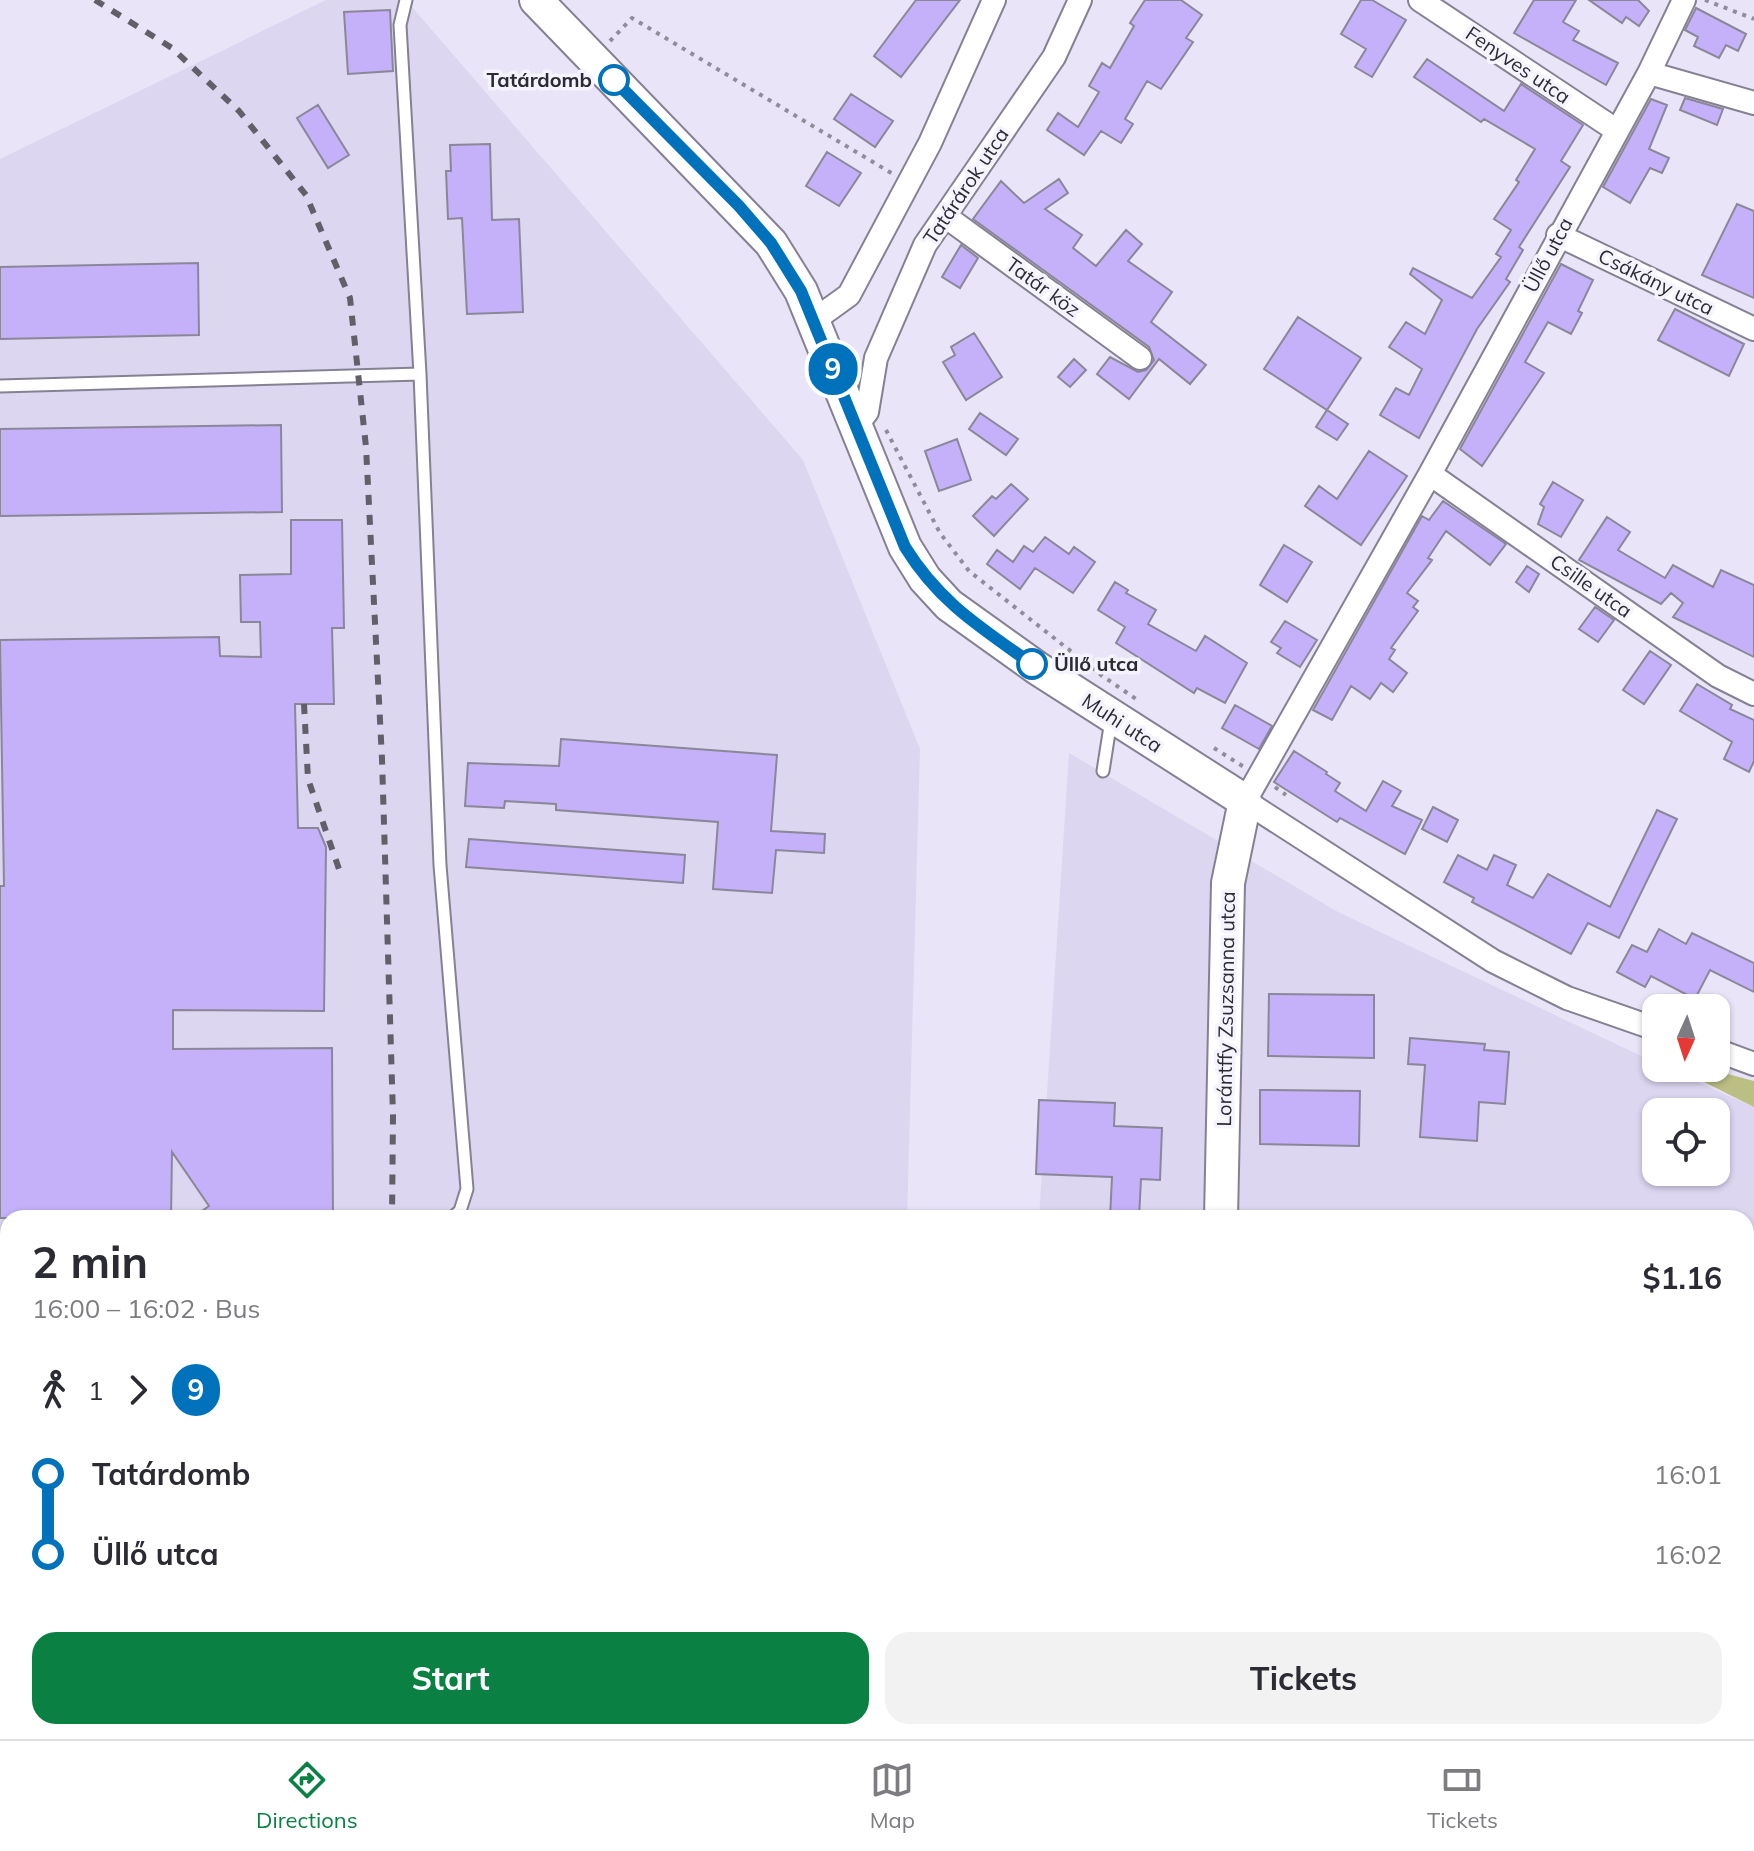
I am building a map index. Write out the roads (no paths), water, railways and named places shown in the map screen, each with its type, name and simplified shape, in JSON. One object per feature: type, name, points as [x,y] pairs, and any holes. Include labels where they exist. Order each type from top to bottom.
[{"type":"main road","name":"Muhi utca","points":[[536,0],[771,243],[801,291],[905,547],[925,579],[949,605],[1111,716],[1252,788]]},
{"type":"main road","name":"Lorántffy Zsuzsanna utca","points":[[1221,1210],[1228,883],[1252,788]]},
{"type":"street","points":[[813,321],[849,295],[930,143],[994,0]]},
{"type":"street","name":"Tatárárok utca","points":[[856,426],[871,402],[876,358],[925,245],[1054,57],[1080,0]]},
{"type":"street","name":"Fenyves utca","points":[[1420,0],[1616,130]]},
{"type":"street","name":"Üllő utca","points":[[1252,788],[1430,474],[1649,73],[1684,0]]},
{"type":"street","points":[[1649,73],[1754,103]]},
{"type":"street","name":"Tatár köz","points":[[945,216],[1140,358]]},
{"type":"street","name":"Csákány utca","points":[[1558,235],[1754,329]]},
{"type":"street","name":"Csille utca","points":[[1430,474],[1718,676],[1754,694]]},
{"type":"street","name":"Muhi utca","points":[[1252,788],[1493,961],[1567,998],[1642,1024]]},
{"type":"street","points":[[1730,1055],[1754,1064]]},
{"type":"lane","points":[[406,0],[400,25],[420,374],[440,865],[467,1189],[460,1210]]},
{"type":"lane","points":[[0,386],[420,374]]},
{"type":"lane","points":[[1103,771],[1111,716]]},
{"type":"railway","points":[[95,0],[172,48],[239,111],[306,195],[350,298],[366,447],[382,759],[393,1115],[392,1210]]},
{"type":"railway","points":[[304,704],[308,779],[340,872]]},
{"type":"place","name":"Tatárdomb","points":[[614,80]]},
{"type":"place","name":"Üllő utca","points":[[1032,664]]}]
